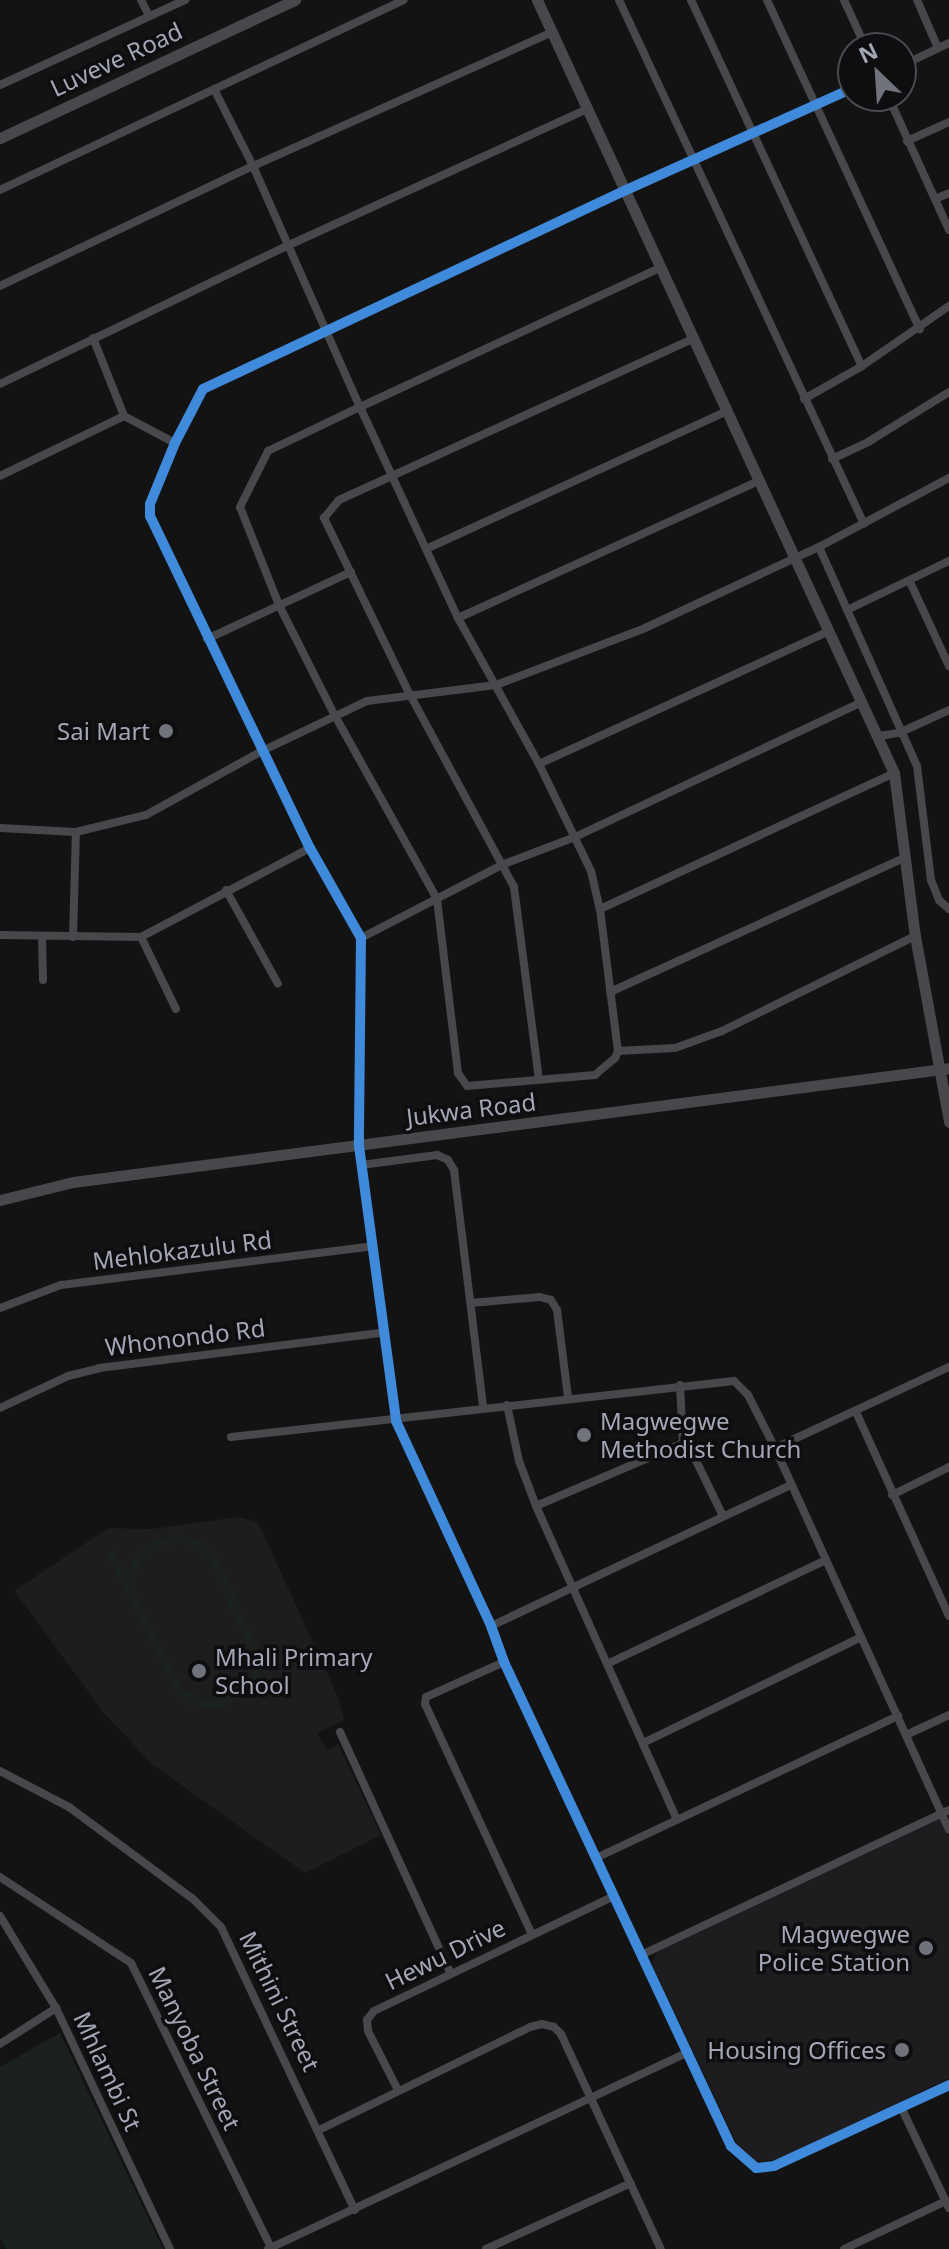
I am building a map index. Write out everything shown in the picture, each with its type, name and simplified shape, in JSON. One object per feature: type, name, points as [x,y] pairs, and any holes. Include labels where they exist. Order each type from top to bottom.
[{"type":"street","points":[[141,0],[149,16]]},
{"type":"street","points":[[0,85],[185,0]]},
{"type":"street","name":"Luveve Road","points":[[0,138],[295,0]]},
{"type":"street","points":[[0,190],[403,0]]},
{"type":"street","points":[[537,0],[894,773],[915,936],[944,1069],[949,1122]]},
{"type":"street","points":[[619,0],[864,524]]},
{"type":"street","points":[[691,0],[862,366]]},
{"type":"street","points":[[767,0],[920,329]]},
{"type":"street","points":[[844,0],[859,32]]},
{"type":"street","points":[[917,0],[938,48]]},
{"type":"street","points":[[0,286],[253,166],[552,32]]},
{"type":"street","points":[[917,58],[949,43]]},
{"type":"street","points":[[214,89],[253,166],[360,407],[458,618],[539,764],[591,871],[600,909],[618,1051],[610,1065],[595,1075],[475,1087],[462,1083],[437,899],[334,714],[279,605],[241,517],[244,497],[268,451],[360,407],[662,267]]},
{"type":"street","points":[[837,96],[626,190],[203,389],[175,443],[150,504],[150,516],[310,848],[361,938],[359,1146],[396,1421],[491,1626],[504,1662],[731,2146],[756,2168],[774,2166],[949,2085]]},
{"type":"street","points":[[0,384],[289,245],[588,109]]},
{"type":"street","points":[[895,112],[949,230]]},
{"type":"street","points":[[907,141],[949,122]]},
{"type":"street","points":[[935,199],[949,193]]},
{"type":"street","points":[[804,399],[920,329],[949,306]]},
{"type":"street","points":[[93,338],[124,416],[175,443]]},
{"type":"street","points":[[539,1080],[518,908],[504,864],[409,693],[324,518],[339,500],[694,338]]},
{"type":"street","points":[[832,459],[868,442],[949,392]]},
{"type":"street","points":[[426,549],[727,411]]},
{"type":"street","points":[[0,476],[124,416]]},
{"type":"street","points":[[0,828],[76,832],[146,815],[262,751],[334,714],[367,701],[409,693],[496,685],[645,628],[819,547],[949,478]]},
{"type":"street","points":[[458,618],[758,481]]},
{"type":"street","points":[[819,547],[919,776],[931,880],[939,900],[949,909]]},
{"type":"street","points":[[847,610],[949,561]]},
{"type":"street","points":[[207,639],[351,572]]},
{"type":"street","points":[[910,582],[949,666]]},
{"type":"street","points":[[539,764],[829,631]]},
{"type":"street","points":[[361,938],[504,864],[575,837],[862,702]]},
{"type":"street","points":[[879,736],[899,733],[949,710]]},
{"type":"street","points":[[600,909],[894,773]]},
{"type":"street","points":[[73,937],[76,832]]},
{"type":"street","points":[[0,935],[141,937],[310,848]]},
{"type":"street","points":[[610,992],[906,857]]},
{"type":"street","points":[[226,890],[278,984]]},
{"type":"street","points":[[42,936],[43,980]]},
{"type":"street","points":[[618,1051],[675,1048],[722,1031],[915,936]]},
{"type":"street","points":[[141,937],[176,1009]]},
{"type":"street","name":"Jukwa Road","points":[[0,1200],[73,1182],[944,1069]]},
{"type":"street","points":[[361,1165],[437,1155],[448,1160],[454,1170],[483,1407]]},
{"type":"street","name":"Mehlokazulu Rd","points":[[0,1308],[61,1285],[373,1246]]},
{"type":"street","points":[[471,1303],[540,1297],[551,1300],[557,1310],[568,1397]]},
{"type":"street","name":"Whonondo Rd","points":[[0,1408],[68,1376],[99,1368],[382,1333]]},
{"type":"street","points":[[775,1448],[949,1367]]},
{"type":"street","points":[[231,1437],[396,1421],[568,1397],[734,1381],[748,1395],[775,1448],[906,1735],[945,1812],[949,1829]]},
{"type":"street","points":[[680,1385],[683,1443]]},
{"type":"street","points":[[507,1405],[519,1461],[536,1506],[677,1820]]},
{"type":"street","points":[[856,1412],[949,1616]]},
{"type":"street","points":[[536,1506],[683,1443],[688,1444],[722,1514]]},
{"type":"street","points":[[892,1495],[949,1467]]},
{"type":"street","points":[[491,1626],[722,1514],[790,1485]]},
{"type":"street","points":[[607,1664],[826,1560]]},
{"type":"street","points":[[643,1743],[861,1637]]},
{"type":"street","points":[[504,1662],[426,1697],[425,1704],[532,1934]]},
{"type":"street","points":[[906,1735],[949,1715]]},
{"type":"street","points":[[596,1858],[898,1716]]},
{"type":"street","points":[[340,1732],[450,1972]]},
{"type":"street","name":"Mithini Street","points":[[0,1771],[69,1807],[193,1899],[221,1927],[355,2210]]},
{"type":"street","points":[[641,1955],[945,1812]]},
{"type":"street","name":"Manyoba Street","points":[[0,1877],[131,1963],[269,2248]]},
{"type":"street","name":"Hewu Drive","points":[[398,2090],[368,2031],[367,2020],[374,2011],[614,1896]]},
{"type":"street","name":"Mhlambi St","points":[[0,1916],[56,2008],[170,2249]]},
{"type":"street","points":[[0,2044],[56,2008]]},
{"type":"street","points":[[319,2130],[542,2024],[561,2034],[661,2249]]},
{"type":"street","points":[[269,2248],[688,2052]]},
{"type":"street","points":[[844,2249],[947,2205],[901,2107]]},
{"type":"street","points":[[486,2249],[631,2183]]},
{"type":"street","points":[[866,2239],[871,2249]]},
{"type":"shaded area","name":"Mhali Primary School","points":[[238,1517],[258,1522],[338,1697],[344,1720],[317,1733],[327,1750],[338,1744],[381,1835],[305,1873],[153,1765],[104,1713],[14,1591],[108,1528],[152,1529]]},
{"type":"shaded area","points":[[176,1535],[197,1539],[217,1556],[262,1657],[261,1675],[249,1693],[222,1707],[196,1707],[177,1697],[107,1555],[114,1551],[126,1576],[134,1558],[153,1542]],"holes":[[[174,1543],[192,1545],[209,1560],[254,1665],[250,1681],[231,1694],[203,1699],[184,1691],[135,1591],[134,1576],[139,1564],[154,1550]]]},
{"type":"shaded area","points":[[941,1819],[949,1837],[949,2078],[777,2160],[756,2162],[742,2152],[736,2142],[652,1964],[657,1952]]},
{"type":"shaded area","points":[[60,2033],[163,2249],[7,2249],[0,2238],[0,2067]]},
{"type":"cycle path","points":[[837,95],[626,190],[203,389],[175,443],[150,504],[150,516],[310,848],[361,938],[359,1146],[396,1421],[491,1626],[504,1662],[731,2146],[756,2168],[774,2166],[949,2085]]},
{"type":"place","name":"Sai Mart","points":[[166,731]]},
{"type":"place","name":"Magwegwe Methodist Church","points":[[584,1435]]},
{"type":"place","name":"Mhali Primary School","points":[[199,1671]]},
{"type":"place","name":"Magwegwe Police Station","points":[[926,1948]]},
{"type":"place","name":"Housing Offices","points":[[902,2050]]}]
